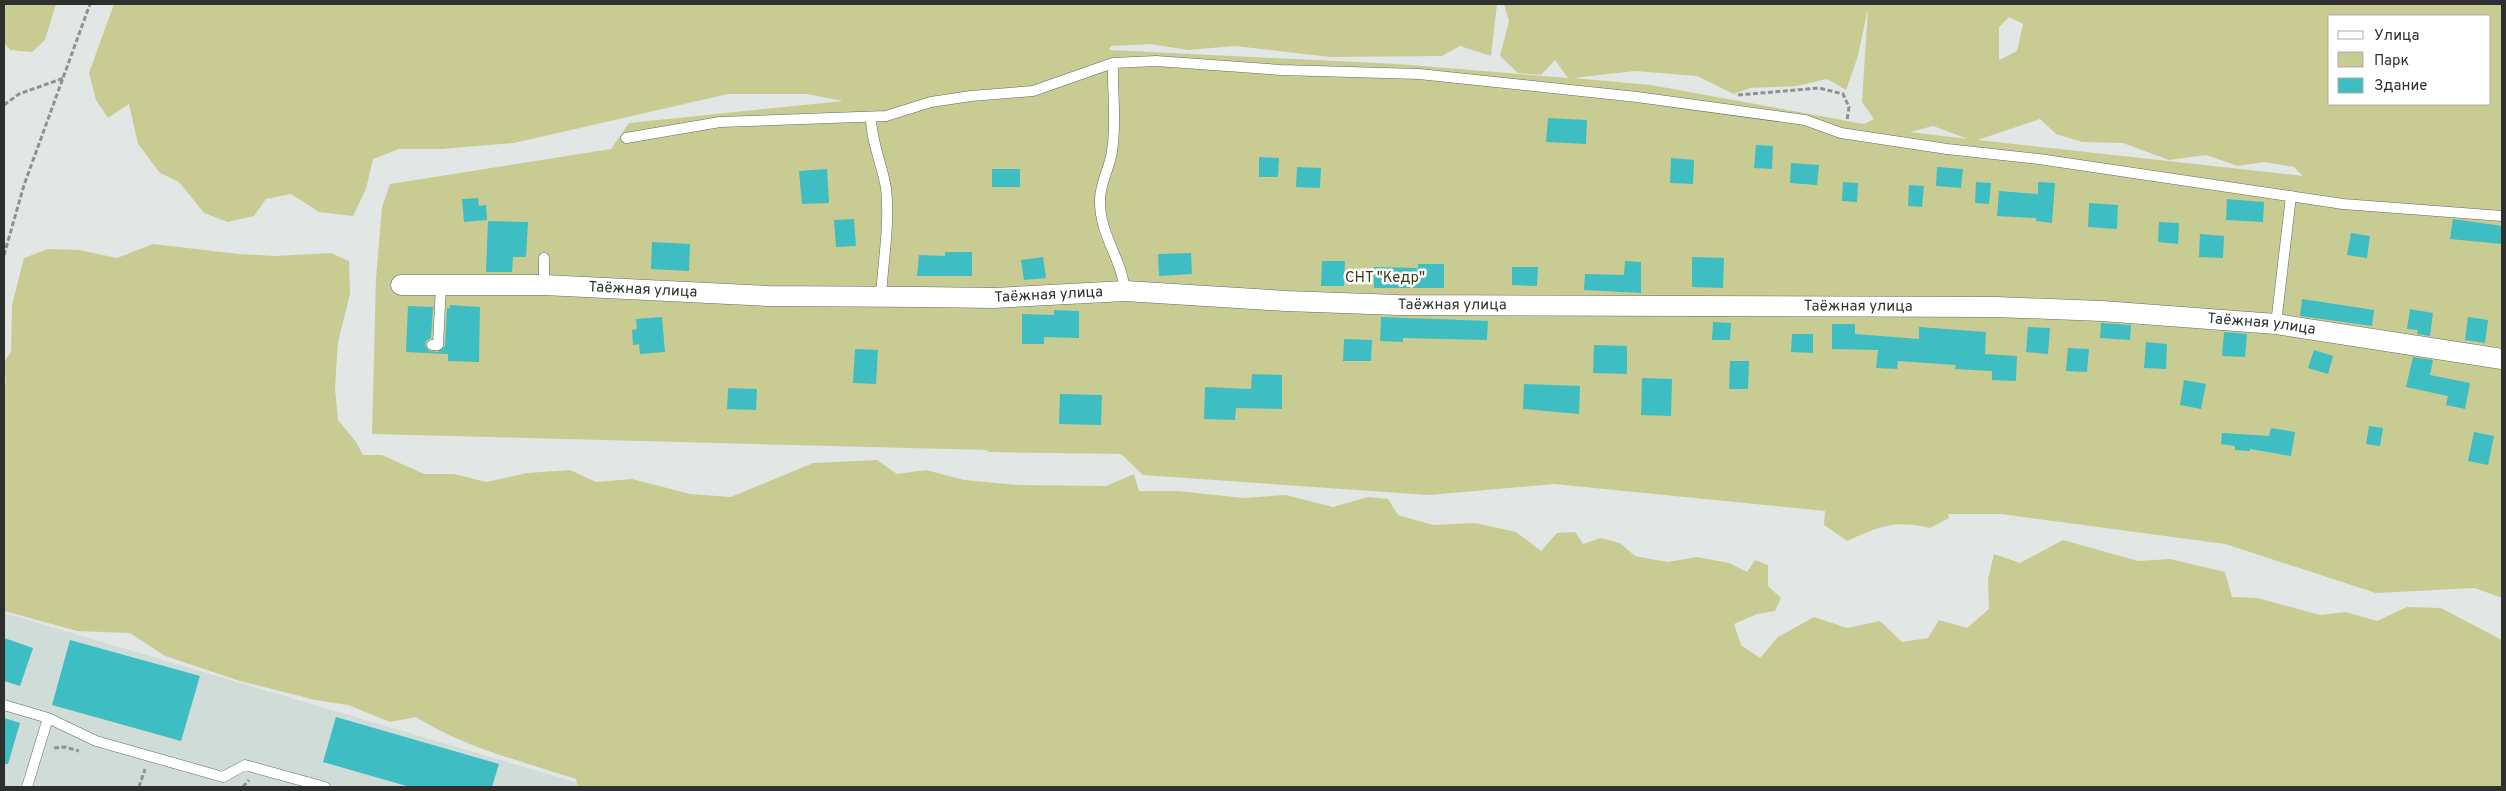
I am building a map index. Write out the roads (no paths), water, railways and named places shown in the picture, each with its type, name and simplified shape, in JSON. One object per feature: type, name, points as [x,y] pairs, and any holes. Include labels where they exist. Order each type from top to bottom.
[{"type":"street","name":"Таёжная улица","points":[[401,285],[544,285],[768,296],[994,298],[1125,292],[1398,305],[1996,306],[2102,311],[2276,324],[2502,359]]},
{"type":"lane","points":[[626,138],[720,122],[886,116],[947,100],[1032,91],[1113,62],[1156,61],[1281,70],[1418,74],[1479,80],[1764,113],[1805,120],[1841,133],[1947,149],[2039,159],[2344,204],[2502,216]]},
{"type":"lane","points":[[1113,62],[1112,152],[1103,179],[1100,200],[1104,232],[1123,274],[1125,292]]},
{"type":"lane","points":[[871,117],[871,133],[886,187],[888,216],[881,296]]},
{"type":"lane","points":[[2276,324],[2291,196]]},
{"type":"lane","points":[[544,258],[544,285]]},
{"type":"lane","points":[[432,345],[438,345],[441,285]]},
{"type":"lane","points":[[4,705],[48,718],[96,741],[225,782],[245,765],[325,787]]},
{"type":"lane","points":[[28,787],[48,718]]},
{"type":"park label","name":"СНТ \"Кедр\"","points":[[1385,278]]}]
